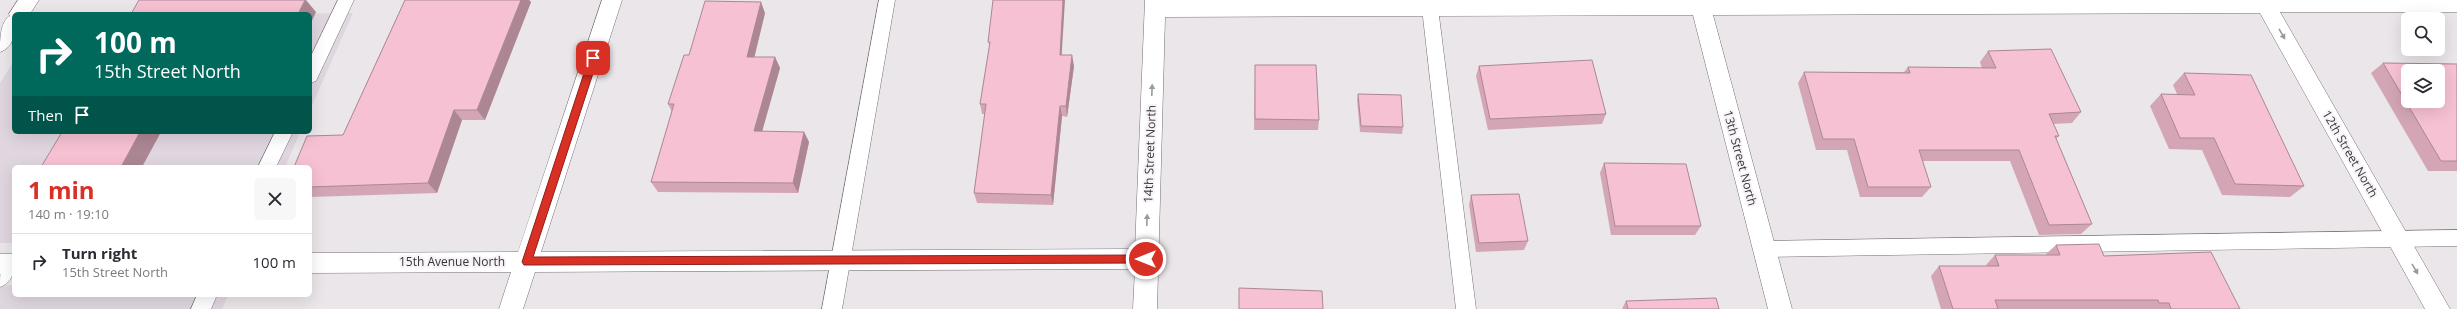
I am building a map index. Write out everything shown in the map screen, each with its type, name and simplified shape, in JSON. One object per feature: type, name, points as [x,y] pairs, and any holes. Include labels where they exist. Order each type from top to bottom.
[{"type":"street","points":[[21,12],[28,0]]},
{"type":"street","points":[[511,309],[612,0]]},
{"type":"street","points":[[1154,4],[1430,8],[2264,2],[2457,4]]},
{"type":"street","name":"12th Street North","points":[[2264,2],[2438,309]]},
{"type":"street","name":"14th Street North","points":[[1144,309],[1154,4]]},
{"type":"street","name":"13th Street North","points":[[1701,7],[1780,309]]},
{"type":"street","points":[[0,44],[12,25]]},
{"type":"street","name":"15th Avenue North","points":[[312,263],[1146,259]]},
{"type":"lane","points":[[312,72],[346,0]]},
{"type":"lane","points":[[832,309],[887,0]]},
{"type":"lane","points":[[1430,8],[1466,309]]},
{"type":"lane","points":[[268,165],[283,134]]},
{"type":"lane","points":[[1764,249],[2457,238]]},
{"type":"lane","points":[[201,309],[206,297]]},
{"type":"shaded area","points":[[353,13],[312,105],[312,14]]},
{"type":"shaded area","points":[[12,64],[12,134],[299,134],[286,165],[12,165],[12,243],[0,243],[0,83]]},
{"type":"shaded area","points":[[12,285],[12,297],[227,297],[222,309],[0,309],[0,286]]},
{"type":"building","points":[[139,0],[305,0],[299,12],[132,12]]},
{"type":"building","points":[[405,0],[521,0],[477,110],[454,110],[428,183],[312,187],[312,165],[295,165],[307,136],[343,135]]},
{"type":"building","points":[[993,0],[1063,0],[1060,55],[1072,55],[1066,106],[1060,106],[1051,195],[974,193],[986,104],[980,104],[990,42],[988,42]]},
{"type":"building","points":[[705,1],[761,2],[747,57],[775,57],[754,131],[804,132],[793,183],[651,182],[674,104],[668,104],[684,55],[689,55]]},
{"type":"building","points":[[2051,49],[2081,112],[2049,114],[2059,136],[2055,136],[2092,224],[2049,225],[2019,150],[1919,150],[1931,187],[1868,187],[1854,139],[1823,139],[1804,72],[1910,73],[1908,67],[1996,68],[1988,51]]},
{"type":"building","points":[[1592,60],[1606,114],[1490,119],[1479,66]]},
{"type":"building","points":[[2383,63],[2457,64],[2457,161],[2441,161],[2410,108],[2445,108],[2445,64],[2401,64],[2401,93]]},
{"type":"building","points":[[1255,65],[1316,65],[1319,120],[1255,119]]},
{"type":"building","points":[[2184,73],[2251,75],[2304,186],[2235,184],[2214,138],[2180,138],[2161,94],[2195,95]]},
{"type":"building","points":[[1358,94],[1401,95],[1403,127],[1361,126]]},
{"type":"building","points":[[61,134],[139,134],[122,165],[42,165]]},
{"type":"building","points":[[1604,163],[1686,164],[1701,226],[1615,226]]},
{"type":"building","points":[[1519,194],[1528,241],[1479,243],[1471,195]]},
{"type":"building","points":[[2099,244],[2104,256],[2211,252],[2240,309],[2171,309],[2169,303],[2159,303],[2158,300],[1995,300],[1998,309],[1953,309],[1939,266],[1999,266],[1995,255],[2060,255],[2056,245]]},
{"type":"building","points":[[1239,288],[1322,291],[1323,309],[1239,309]]},
{"type":"building","points":[[1716,298],[1719,309],[1628,309],[1626,301]]},
{"type":"route","points":[[593,58],[527,262],[1146,259]]}]
